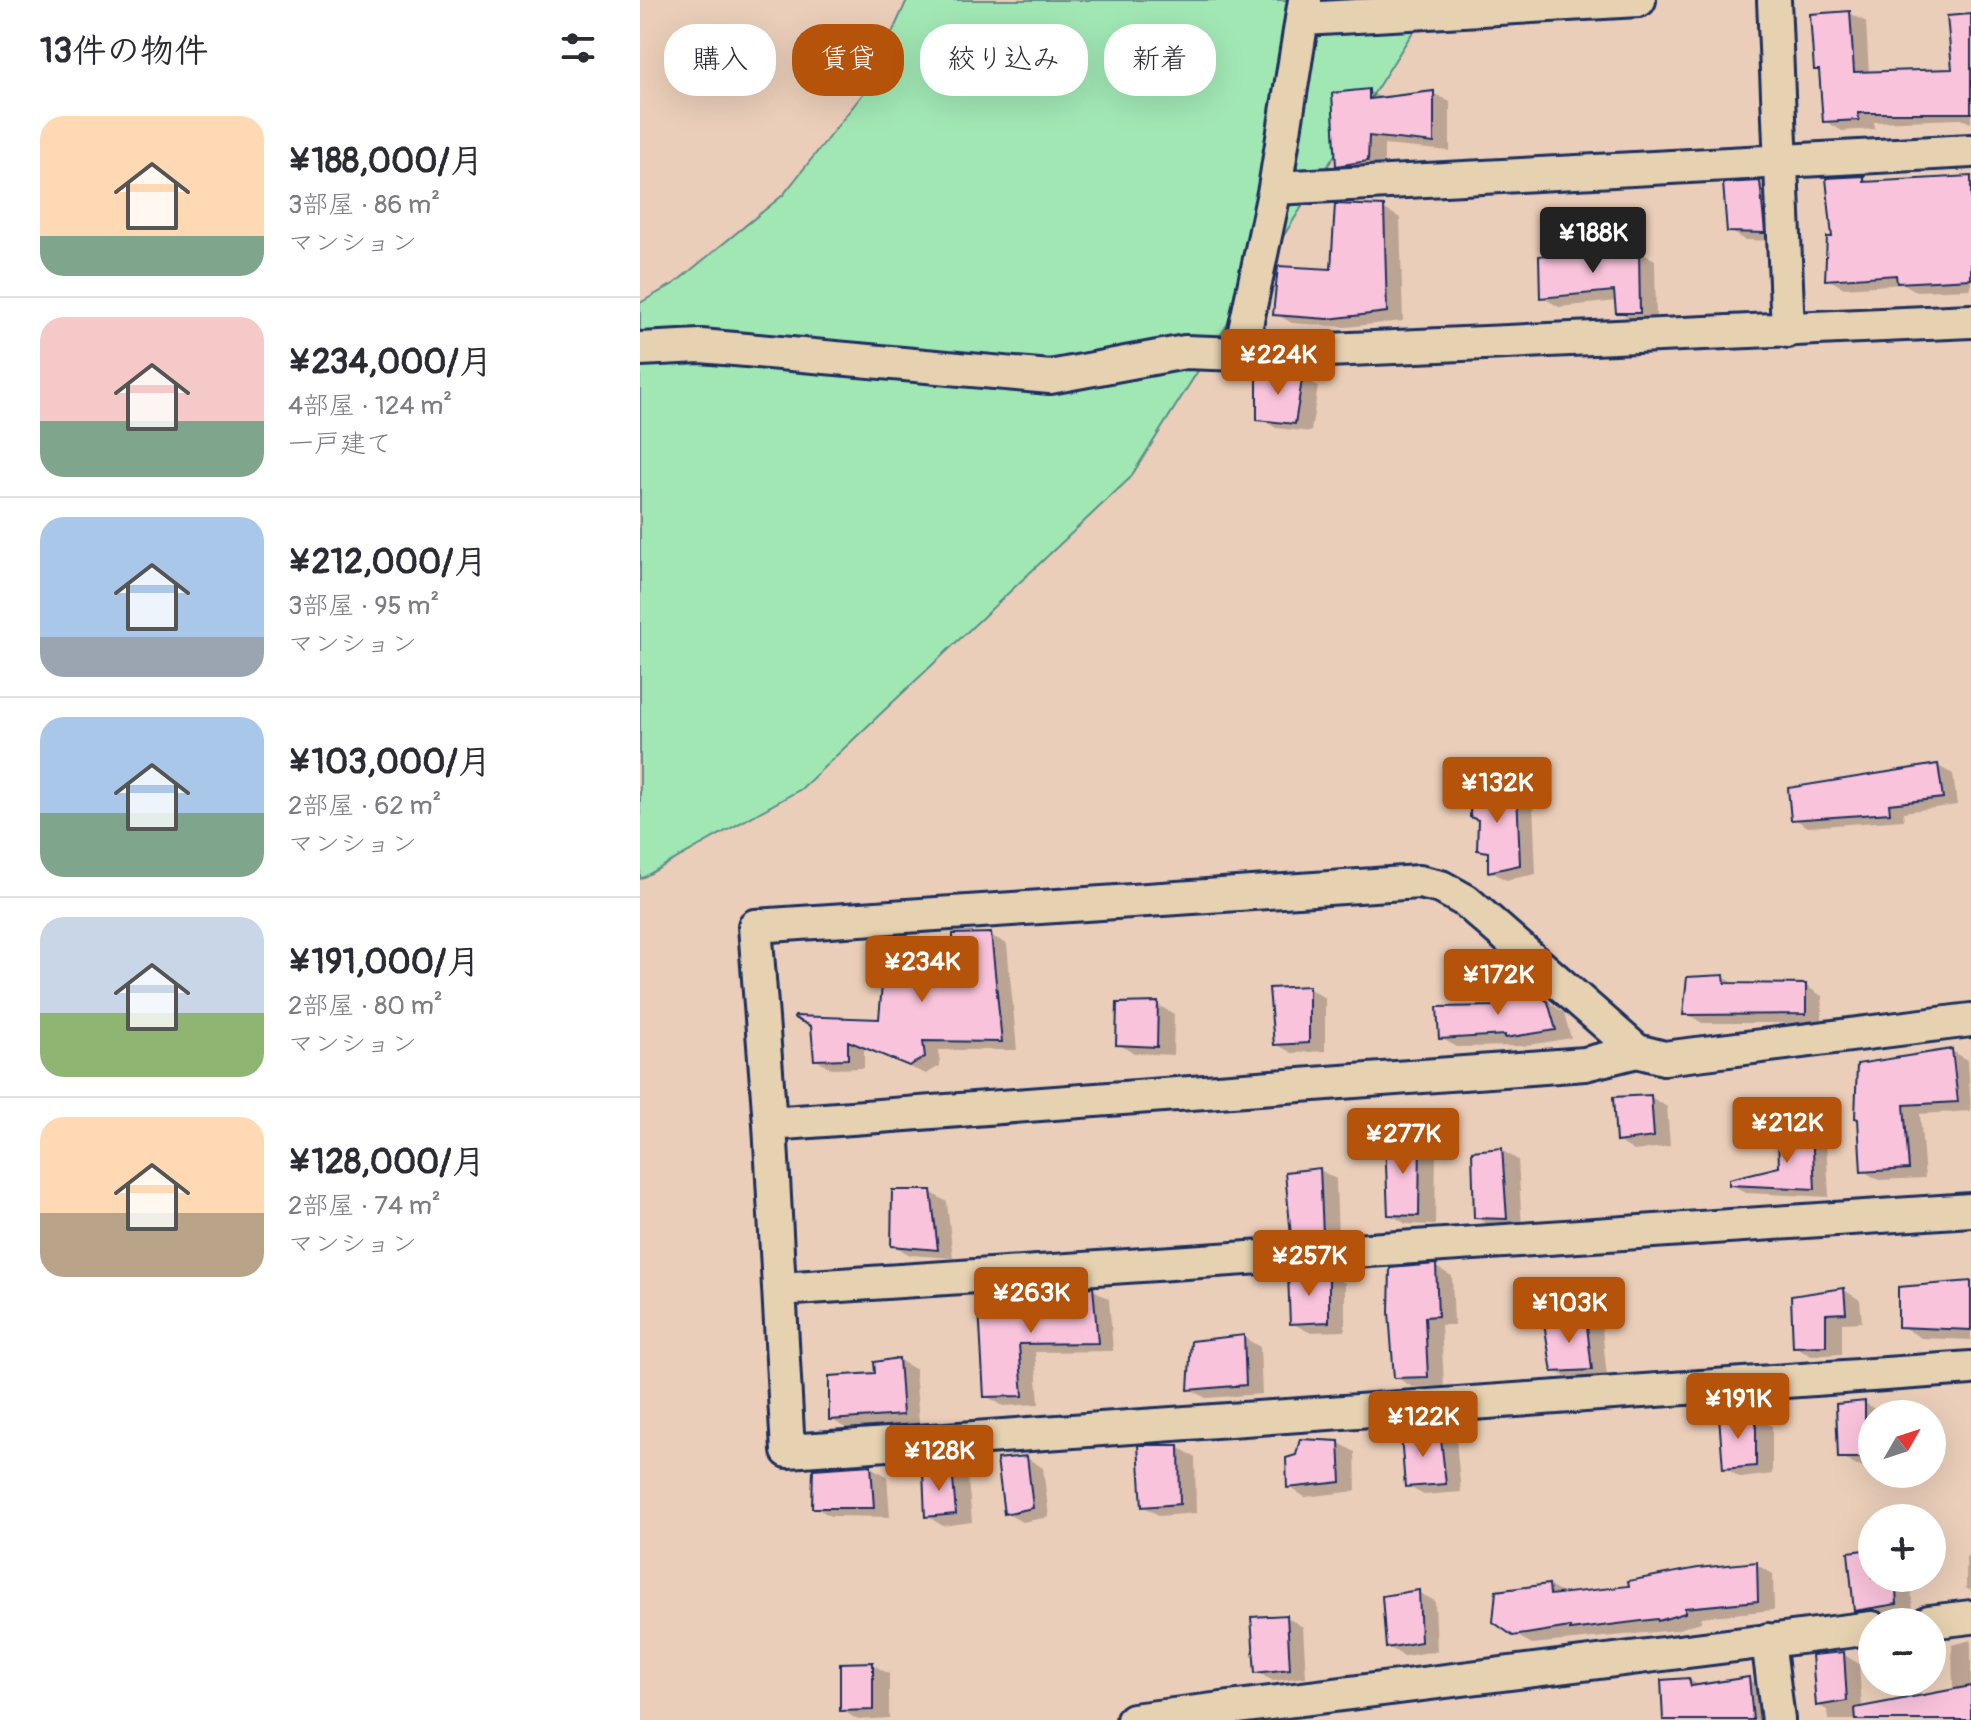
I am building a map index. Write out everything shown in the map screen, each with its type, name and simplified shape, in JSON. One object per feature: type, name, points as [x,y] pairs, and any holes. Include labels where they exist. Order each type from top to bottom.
[{"type":"street","points":[[1240,354],[1275,188],[1304,10],[1639,0]]},
{"type":"street","points":[[1774,0],[1788,331]]},
{"type":"street","points":[[1275,188],[1971,151]]},
{"type":"street","points":[[640,349],[701,346],[1050,377],[1185,352],[1240,354],[1971,321]]},
{"type":"street","points":[[1971,1020],[1664,1058],[1637,1051],[1466,901],[1441,887],[1419,882],[755,926],[770,1124],[788,1451],[1971,1368]]},
{"type":"street","points":[[770,1124],[1585,1064],[1637,1051]]},
{"type":"street","points":[[780,1289],[1971,1210]]},
{"type":"street","points":[[1946,1620],[1971,1617]]},
{"type":"street","points":[[1133,1720],[1858,1630]]},
{"type":"street","points":[[1768,1640],[1778,1720]]},
{"type":"green space","points":[[907,0],[1433,0],[1130,478],[801,789],[640,879],[640,303],[675,283],[783,195],[861,96],[904,96],[904,24],[896,24]]},
{"type":"building","points":[[1850,11],[1854,72],[1952,69],[1947,16],[1971,14],[1971,113],[1858,113],[1859,120],[1823,122],[1819,70],[1814,70],[1810,14]]},
{"type":"building","points":[[1369,89],[1369,99],[1434,91],[1434,143],[1369,136],[1368,161],[1336,166],[1332,93]]},
{"type":"building","points":[[1864,176],[1864,182],[1971,176],[1971,279],[1897,283],[1896,275],[1825,280],[1827,237],[1832,237],[1826,178]]},
{"type":"building","points":[[1760,181],[1765,233],[1727,232],[1723,183]]},
{"type":"building","points":[[1335,204],[1384,206],[1387,312],[1328,319],[1273,315],[1278,266],[1331,269]]},
{"type":"building","points":[[1581,249],[1639,249],[1640,313],[1616,313],[1614,291],[1540,298],[1539,256]]},
{"type":"building","points":[[1257,372],[1303,374],[1295,424],[1257,420]]},
{"type":"building","points":[[1938,764],[1943,798],[1889,804],[1890,813],[1791,820],[1788,788]]},
{"type":"building","points":[[1471,785],[1517,791],[1520,865],[1488,872],[1488,852],[1477,850],[1478,820],[1470,817]]},
{"type":"building","points":[[991,933],[1002,1042],[923,1041],[925,1057],[909,1066],[848,1041],[848,1059],[814,1060],[811,1026],[795,1016],[879,1019],[885,950],[953,947],[953,934]]},
{"type":"building","points":[[1724,975],[1725,983],[1806,984],[1806,1014],[1683,1015],[1687,977]]},
{"type":"building","points":[[1309,986],[1309,1043],[1274,1045],[1269,988]]},
{"type":"building","points":[[1531,988],[1548,1002],[1556,1030],[1505,1038],[1505,1035],[1439,1039],[1437,1007],[1499,1006],[1496,991]]},
{"type":"building","points":[[1158,1002],[1157,1047],[1116,1045],[1117,1003]]},
{"type":"building","points":[[1952,1049],[1958,1102],[1904,1105],[1909,1169],[1861,1172],[1858,1119],[1855,1118],[1857,1064]]},
{"type":"building","points":[[1651,1095],[1654,1137],[1616,1142],[1613,1097]]},
{"type":"building","points":[[1812,1131],[1815,1189],[1729,1185],[1729,1179],[1779,1167],[1778,1132]]},
{"type":"building","points":[[1420,1136],[1419,1216],[1388,1215],[1385,1140]]},
{"type":"building","points":[[1502,1148],[1507,1219],[1474,1218],[1472,1151]]},
{"type":"building","points":[[1320,1168],[1323,1234],[1291,1236],[1285,1172]]},
{"type":"building","points":[[892,1190],[931,1190],[938,1250],[891,1246]]},
{"type":"building","points":[[1436,1264],[1438,1316],[1425,1317],[1428,1377],[1394,1378],[1389,1312],[1390,1268]]},
{"type":"building","points":[[1329,1272],[1329,1322],[1290,1324],[1288,1274]]},
{"type":"building","points":[[1971,1281],[1971,1330],[1898,1327],[1898,1287]]},
{"type":"building","points":[[1093,1287],[1098,1343],[1019,1344],[1023,1396],[984,1397],[979,1307],[1056,1301],[1056,1290]]},
{"type":"building","points":[[1844,1288],[1846,1313],[1826,1314],[1826,1346],[1793,1347],[1791,1296]]},
{"type":"building","points":[[1586,1317],[1592,1370],[1552,1372],[1544,1323]]},
{"type":"building","points":[[1244,1335],[1246,1385],[1188,1390],[1191,1341]]},
{"type":"building","points":[[899,1358],[903,1415],[829,1420],[829,1376],[875,1373],[874,1362]]},
{"type":"building","points":[[1858,1402],[1858,1458],[1838,1458],[1836,1404]]},
{"type":"building","points":[[1756,1415],[1756,1466],[1723,1469],[1719,1416]]},
{"type":"building","points":[[1440,1430],[1446,1484],[1405,1487],[1401,1435]]},
{"type":"building","points":[[1300,1439],[1339,1441],[1341,1482],[1287,1488],[1286,1458],[1296,1455]]},
{"type":"building","points":[[1138,1445],[1179,1445],[1180,1504],[1142,1507]]},
{"type":"building","points":[[1027,1456],[1033,1508],[1004,1514],[997,1459]]},
{"type":"building","points":[[871,1465],[874,1508],[812,1508],[813,1469]]},
{"type":"building","points":[[952,1468],[956,1514],[925,1517],[923,1471]]},
{"type":"building","points":[[1858,1551],[1858,1592],[1896,1592],[1897,1604],[1854,1611],[1848,1552]]},
{"type":"building","points":[[1757,1562],[1758,1601],[1685,1608],[1685,1613],[1658,1621],[1570,1630],[1570,1627],[1513,1636],[1493,1622],[1496,1591],[1549,1584],[1550,1595],[1629,1586],[1628,1581],[1698,1568]]},
{"type":"building","points":[[1419,1590],[1421,1642],[1386,1648],[1382,1596]]},
{"type":"building","points":[[1287,1615],[1290,1669],[1255,1673],[1251,1617]]},
{"type":"building","points":[[1844,1652],[1847,1701],[1816,1706],[1812,1655]]},
{"type":"building","points":[[873,1662],[873,1710],[840,1711],[840,1663]]},
{"type":"building","points":[[1749,1677],[1753,1720],[1663,1720],[1661,1680],[1689,1678],[1691,1686]]},
{"type":"building","points":[[1971,1686],[1971,1720],[1856,1720],[1855,1708],[1918,1696],[1946,1696],[1946,1691]]}]
